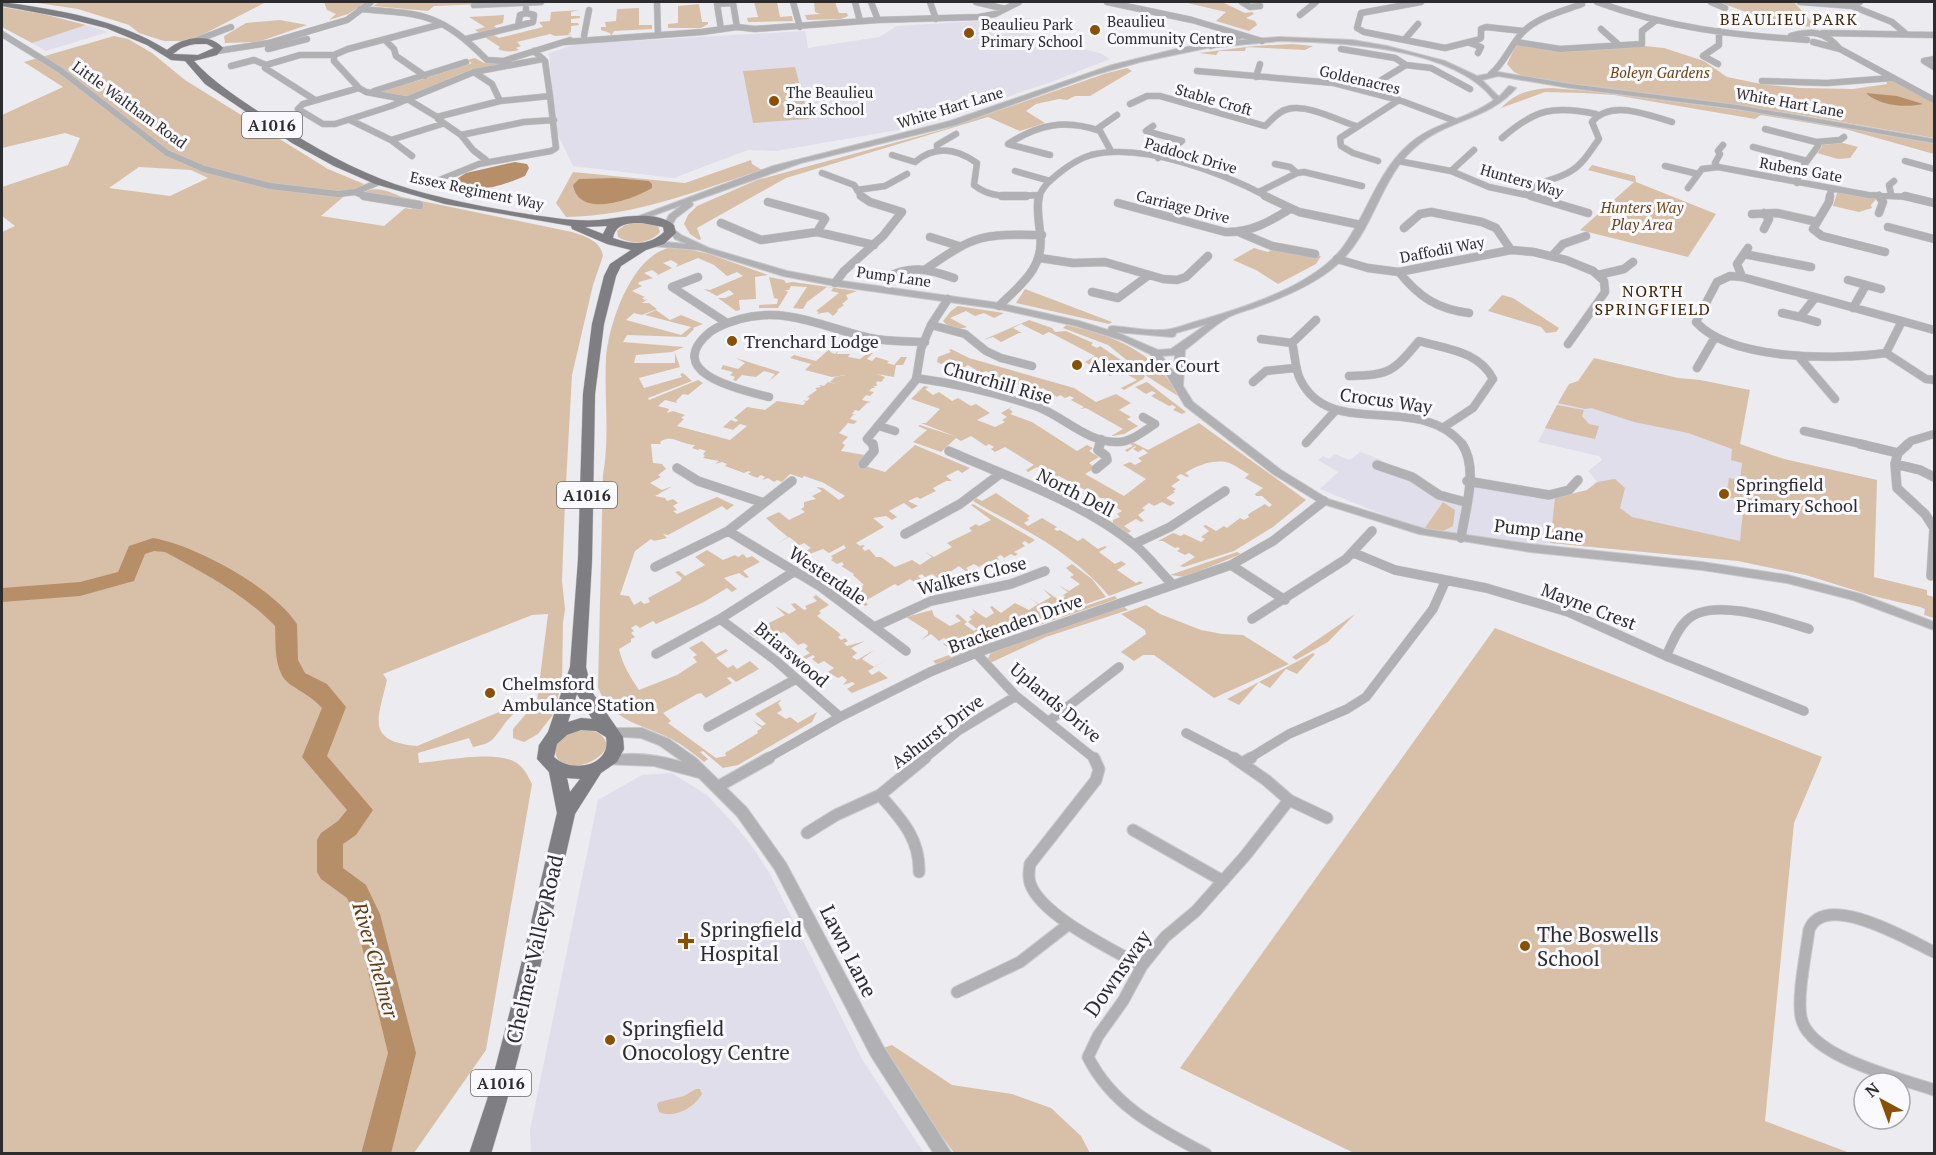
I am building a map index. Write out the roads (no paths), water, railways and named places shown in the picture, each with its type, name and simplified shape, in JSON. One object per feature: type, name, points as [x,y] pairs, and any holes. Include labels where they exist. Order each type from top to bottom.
[{"type":"main road","points":[[2,4],[94,22],[150,43],[174,58],[188,59],[215,49]]},
{"type":"main road","points":[[150,43],[188,43],[215,49]]},
{"type":"main road","points":[[168,54],[172,49],[188,43]]},
{"type":"main road","points":[[201,74],[215,49]]},
{"type":"main road","name":"Essex Regiment Way","points":[[188,59],[208,82],[296,141],[338,164],[379,182],[445,201],[563,222],[596,224],[631,219]]},
{"type":"main road","name":"A1016","points":[[631,219],[648,218],[669,227]]},
{"type":"main road","points":[[631,219],[609,231],[616,264],[667,237],[669,227]]},
{"type":"main road","name":"Essex Regiment Way","points":[[563,222],[610,241]]},
{"type":"main road","name":"A1016","points":[[610,241],[633,247],[650,245]]},
{"type":"main road","name":"A1016","points":[[557,770],[547,761],[545,752],[556,734],[578,667],[585,560],[589,393],[598,324],[610,276],[616,264]]},
{"type":"main road","name":"A1016","points":[[578,667],[584,692],[610,731],[616,746],[601,765]]},
{"type":"main road","points":[[556,734],[581,724],[598,725],[610,731]]},
{"type":"main road","points":[[557,770],[578,773],[601,765]]},
{"type":"main road","name":"Chelmer Valley Road","points":[[480,1154],[497,1100],[520,1011],[566,813],[601,765]]},
{"type":"main road","name":"Chelmer Valley Road","points":[[557,770],[566,813]]},
{"type":"street","points":[[252,48],[347,20],[371,2]]},
{"type":"street","points":[[526,2],[526,13]]},
{"type":"street","points":[[474,5],[542,2]]},
{"type":"street","points":[[657,2],[658,35]]},
{"type":"street","points":[[794,2],[800,27]]},
{"type":"street","points":[[855,2],[860,21]]},
{"type":"street","points":[[871,2],[878,20]]},
{"type":"street","points":[[930,2],[936,19]]},
{"type":"street","points":[[976,2],[1005,9]]},
{"type":"street","points":[[1002,2],[1016,3]]},
{"type":"street","points":[[1107,2],[1131,3],[1242,35]]},
{"type":"street","points":[[1242,2],[1250,7],[1260,6]]},
{"type":"street","points":[[1300,15],[1316,2]]},
{"type":"street","points":[[1367,2],[1378,7]]},
{"type":"street","points":[[1421,2],[1378,7],[1362,13],[1357,28],[1364,32],[1445,48],[1470,43],[1481,38],[1481,29],[1486,27],[1523,31]]},
{"type":"street","points":[[1565,10],[1570,2],[1609,7]]},
{"type":"street","points":[[1485,79],[1504,63],[1523,31],[1565,10],[1596,2],[1655,21],[1757,37],[1781,37],[1810,41],[1840,49],[1935,100]]},
{"type":"street","points":[[1711,2],[1725,8]]},
{"type":"street","points":[[1800,2],[1852,6],[1892,22],[1906,34]]},
{"type":"street","points":[[1852,6],[1860,2]]},
{"type":"street","points":[[722,29],[717,4],[733,3],[737,27]]},
{"type":"street","points":[[565,42],[737,27],[755,29],[878,20],[979,17],[1016,3]]},
{"type":"street","points":[[360,9],[414,13],[434,18],[466,39],[487,60],[502,61],[584,36],[605,39]]},
{"type":"street","points":[[584,36],[589,10]]},
{"type":"street","points":[[466,39],[518,26],[533,22],[534,15],[526,13],[520,15],[518,26]]},
{"type":"street","points":[[1516,42],[1560,49],[1642,44],[1642,31],[1655,21]]},
{"type":"street","points":[[231,66],[254,60],[266,65],[300,55],[334,55],[348,49],[442,24]]},
{"type":"street","points":[[1405,39],[1418,24]]},
{"type":"street","points":[[188,43],[231,27],[217,36],[215,49],[283,46],[349,25]]},
{"type":"street","points":[[1601,29],[1619,45]]},
{"type":"street","points":[[1718,64],[1703,56],[1719,45],[1719,31]]},
{"type":"street","points":[[1781,37],[1810,31],[1856,35],[1935,35]]},
{"type":"street","points":[[1800,33],[1801,37],[1810,41],[1856,35]]},
{"type":"street","points":[[1823,33],[1840,49]]},
{"type":"street","name":"Little Waltham Road","points":[[2,34],[60,70],[156,145],[182,160],[225,176],[270,186],[338,194],[355,192],[379,182]]},
{"type":"street","points":[[299,35],[308,38]]},
{"type":"street","name":"White Hart Lane","points":[[1211,46],[1242,35],[1262,41]]},
{"type":"street","points":[[386,40],[394,49],[396,56],[425,76]]},
{"type":"street","name":"White Hart Lane","points":[[631,219],[776,168],[953,123],[1139,59],[1211,46],[1262,41],[1321,41],[1372,45],[1405,51],[1485,79]]},
{"type":"street","points":[[1470,43],[1481,47],[1478,54]]},
{"type":"street","points":[[1341,49],[1395,58],[1406,64],[1431,68],[1470,89]]},
{"type":"street","points":[[437,181],[486,160],[551,152],[556,148],[545,61],[534,51]]},
{"type":"street","points":[[334,55],[334,61],[359,88],[373,95],[409,100],[461,135],[473,150],[486,160]]},
{"type":"street","points":[[359,88],[303,104],[298,109],[323,124],[335,124],[409,100],[474,72],[543,59]]},
{"type":"street","points":[[1935,59],[1924,62],[1935,67]]},
{"type":"street","points":[[374,91],[466,62]]},
{"type":"street","points":[[1150,350],[1143,345],[1144,338],[1223,317],[1288,290],[1316,275],[1337,259],[1361,225],[1398,161],[1417,141],[1507,95],[1512,82],[1504,63]]},
{"type":"street","points":[[1256,77],[1260,64]]},
{"type":"street","points":[[1365,90],[1406,64]]},
{"type":"street","points":[[266,65],[265,68],[315,100]]},
{"type":"street","name":"Goldenacres","points":[[1197,71],[1334,83],[1399,100],[1455,121]]},
{"type":"street","points":[[474,72],[492,84],[500,101]]},
{"type":"street","points":[[1762,81],[1807,84],[1861,83],[1892,78]]},
{"type":"street","points":[[1485,79],[1501,89],[1512,82]]},
{"type":"street","points":[[1485,79],[1512,82]]},
{"type":"street","points":[[1485,79],[1498,100]]},
{"type":"street","name":"White Hart Lane","points":[[1512,82],[1570,86],[1737,107],[1934,141]]},
{"type":"street","points":[[436,117],[500,101],[550,96]]},
{"type":"street","name":"Stable Croft","points":[[1130,104],[1146,96],[1160,96],[1265,126],[1288,109],[1356,126]]},
{"type":"street","points":[[1378,160],[1353,153],[1341,146],[1340,138],[1399,100]]},
{"type":"street","points":[[1502,138],[1522,120],[1554,108],[1567,108],[1596,114],[1610,109],[1672,122]]},
{"type":"street","points":[[1525,194],[1536,181],[1570,171],[1580,162],[1599,139],[1592,122],[1596,114]]},
{"type":"street","points":[[1097,129],[1117,115]]},
{"type":"street","points":[[350,120],[391,140],[412,156]]},
{"type":"street","points":[[461,135],[524,122],[554,120]]},
{"type":"street","points":[[1050,155],[1008,144],[1030,130],[1055,123],[1071,123],[1097,129],[1104,134],[1111,152]]},
{"type":"street","points":[[391,140],[442,124]]},
{"type":"street","points":[[1153,126],[1146,131],[1182,141],[1158,158]]},
{"type":"street","points":[[1765,129],[1782,131],[1816,142],[1844,138]]},
{"type":"street","points":[[937,151],[937,145],[956,134]]},
{"type":"street","points":[[1797,183],[1799,172],[1818,146],[1816,142]]},
{"type":"street","points":[[1688,188],[1702,169],[1718,166],[1715,163],[1720,154],[1718,151],[1723,145]]},
{"type":"street","points":[[1753,147],[1807,161]]},
{"type":"street","name":"Hunters Way","points":[[1451,171],[1474,150]]},
{"type":"street","points":[[892,155],[915,162],[928,153],[937,151],[966,157],[977,163],[974,185],[984,192],[1038,195],[1037,206],[1042,235],[1040,258],[1029,275],[999,306]]},
{"type":"street","name":"Paddock Drive","points":[[1038,195],[1050,181],[1086,157],[1111,152],[1140,154],[1208,172],[1259,192],[1290,208],[1361,225]]},
{"type":"street","points":[[1922,165],[1929,155]]},
{"type":"street","name":"Hunters Way","points":[[1398,161],[1451,171],[1489,187],[1525,194],[1588,213]]},
{"type":"street","points":[[1905,161],[1935,169]]},
{"type":"street","points":[[1275,164],[1290,167],[1297,173]]},
{"type":"street","points":[[1665,166],[1698,174]]},
{"type":"street","name":"Rubens Gate","points":[[1718,166],[1831,189],[1879,195],[1891,194],[1935,203]]},
{"type":"street","points":[[1015,171],[1050,181]]},
{"type":"street","points":[[822,173],[851,183],[870,202],[902,211]]},
{"type":"street","points":[[1259,192],[1297,173],[1315,174],[1362,186]]},
{"type":"street","points":[[857,190],[885,186],[907,174]]},
{"type":"street","points":[[1891,194],[1889,184],[1894,181]]},
{"type":"street","points":[[1831,189],[1829,202],[1813,229],[1821,235],[1885,252]]},
{"type":"street","name":"Little Waltham Road","points":[[355,192],[369,198],[419,205]]},
{"type":"street","points":[[1879,195],[1883,202],[1879,213]]},
{"type":"street","name":"White Hart Lane","points":[[669,227],[672,217],[697,197]]},
{"type":"street","points":[[768,202],[823,217],[825,219],[817,232]]},
{"type":"street","name":"Carriage Drive","points":[[1118,203],[1225,232],[1241,233],[1272,246],[1315,254]]},
{"type":"street","points":[[835,283],[844,271],[874,244],[909,204]]},
{"type":"street","name":"Carriage Drive","points":[[1241,233],[1262,226],[1290,208]]},
{"type":"street","points":[[1752,214],[1765,211],[1817,222]]},
{"type":"street","points":[[1764,229],[1768,219],[1765,211]]},
{"type":"street","points":[[1404,228],[1420,214],[1443,213],[1496,228],[1510,250]]},
{"type":"street","points":[[721,223],[761,240],[779,239],[801,232],[817,232],[874,244]]},
{"type":"street","name":"Pump Lane","points":[[669,227],[678,237],[706,250],[786,274],[999,306],[1079,324],[1164,353],[1181,347],[1180,338],[1160,333],[1079,324]]},
{"type":"street","points":[[1888,227],[1901,235],[1935,239]]},
{"type":"street","points":[[926,269],[959,246],[984,236],[1042,235]]},
{"type":"street","points":[[1552,256],[1563,244],[1586,236]]},
{"type":"street","points":[[930,237],[959,246]]},
{"type":"street","name":"Pump Lane","points":[[650,245],[706,250]]},
{"type":"street","name":"Daffodil Way","points":[[1337,259],[1368,268],[1399,272],[1510,250],[1552,256],[1598,275]]},
{"type":"street","points":[[1742,277],[1737,264],[1746,251],[1811,267]]},
{"type":"street","points":[[1040,258],[1073,263],[1105,262],[1149,275],[1177,280],[1186,277],[1208,256]]},
{"type":"street","points":[[1598,275],[1624,269],[1633,262]]},
{"type":"street","points":[[884,279],[900,268],[912,267],[954,278]]},
{"type":"street","points":[[1399,272],[1426,302],[1452,311],[1469,313]]},
{"type":"street","points":[[1118,298],[1149,275]]},
{"type":"street","points":[[1568,344],[1605,292],[1604,281],[1598,275]]},
{"type":"street","points":[[1927,381],[1886,353],[1800,358],[1779,355],[1715,337],[1696,322],[1717,282],[1730,276],[1742,277],[1935,330]]},
{"type":"street","points":[[698,277],[672,287],[727,323]]},
{"type":"street","points":[[1848,280],[1881,288]]},
{"type":"street","points":[[1852,308],[1866,285]]},
{"type":"street","points":[[1092,291],[1131,299]]},
{"type":"street","points":[[1800,317],[1815,298]]},
{"type":"street","points":[[863,464],[874,451],[873,443],[867,439],[911,388],[916,378],[921,349],[931,325],[948,299]]},
{"type":"street","points":[[1782,312],[1817,322]]},
{"type":"street","points":[[769,397],[714,380],[698,369],[694,357],[695,350],[706,335],[727,323],[754,315],[793,314],[866,337],[925,342]]},
{"type":"street","points":[[1179,385],[1181,347],[1223,317]]},
{"type":"street","points":[[1261,339],[1292,343],[1316,320]]},
{"type":"street","points":[[1886,353],[1902,321]]},
{"type":"street","points":[[931,325],[965,334],[996,356],[1032,366]]},
{"type":"street","points":[[1698,368],[1715,337]]},
{"type":"street","points":[[1348,376],[1385,375],[1395,369],[1419,342],[1478,359],[1490,368],[1493,379],[1473,408],[1444,427]]},
{"type":"street","name":"Crocus Way","points":[[1292,343],[1294,368],[1310,397],[1319,405],[1335,411],[1418,419],[1444,427],[1462,443],[1469,459],[1461,538]]},
{"type":"street","name":"Pump Lane","points":[[1150,350],[1179,385],[1189,404],[1277,472],[1324,501],[1423,532],[1777,577],[1857,597],[1935,626]]},
{"type":"street","points":[[1800,358],[1835,399]]},
{"type":"street","points":[[1253,382],[1266,371],[1294,368]]},
{"type":"street","name":"Churchill Rise","points":[[916,378],[964,385],[1048,411],[1101,439]]},
{"type":"street","points":[[1306,443],[1335,411]]},
{"type":"street","points":[[1096,469],[1107,460],[1106,456],[1098,450],[1101,439],[1119,442],[1155,424],[1143,417]]},
{"type":"street","points":[[879,426],[895,431]]},
{"type":"street","points":[[1804,431],[1823,439],[1898,453]]},
{"type":"street","points":[[1931,576],[1934,528],[1924,514],[1897,488],[1895,464],[1898,453],[1911,441],[1935,434]]},
{"type":"street","name":"North Dell","points":[[948,451],[1081,510],[1134,544],[1173,585]]},
{"type":"street","points":[[1895,464],[1920,470],[1935,477]]},
{"type":"street","points":[[1377,465],[1412,477],[1439,495],[1465,502]]},
{"type":"street","points":[[677,468],[698,481],[764,503]]},
{"type":"street","points":[[905,534],[960,504],[1000,474]]},
{"type":"street","points":[[1467,481],[1549,495],[1569,490],[1578,480]]},
{"type":"street","points":[[655,567],[728,531],[792,481]]},
{"type":"street","points":[[1134,544],[1170,526],[1225,491]]},
{"type":"street","name":"Brackenden Drive","points":[[713,780],[887,692],[976,653],[1231,565],[1273,542],[1324,501]]},
{"type":"street","name":"Westerdale","points":[[728,531],[795,571],[906,651]]},
{"type":"street","points":[[1252,619],[1354,553],[1372,531]]},
{"type":"street","name":"Mayne Crest","points":[[1354,553],[1395,570],[1486,588],[1568,612],[1666,656],[1804,711]]},
{"type":"street","points":[[1231,565],[1284,600]]},
{"type":"street","name":"Briarswood","points":[[656,654],[720,619],[795,571]]},
{"type":"street","name":"Walkers Close","points":[[874,627],[922,603],[1011,585],[1045,571]]},
{"type":"street","points":[[1242,763],[1270,744],[1309,724],[1347,709],[1366,697],[1433,609],[1446,580]]},
{"type":"street","points":[[1666,656],[1685,622],[1701,612],[1756,614],[1809,629]]},
{"type":"street","name":"Briarswood","points":[[720,619],[737,629],[840,717]]},
{"type":"street","name":"Uplands Drive","points":[[976,653],[1016,696],[1090,754],[1098,763],[1100,771],[1096,780],[1030,864],[1030,881],[1033,889],[1069,924],[1142,966]]},
{"type":"street","points":[[1049,721],[1068,710],[1096,682],[1119,667]]},
{"type":"street","points":[[708,728],[796,679]]},
{"type":"street","name":"Ashurst Drive","points":[[807,833],[844,811],[880,795],[958,731],[1016,696]]},
{"type":"street","name":"Lawn Lane","points":[[610,731],[642,733],[679,751],[713,780],[742,812],[781,867],[877,1051],[944,1154]]},
{"type":"street","points":[[1186,733],[1242,763],[1273,784],[1289,800],[1327,818]]},
{"type":"street","name":"Lawn Lane","points":[[601,765],[640,758],[664,760],[713,780]]},
{"type":"street","points":[[880,795],[910,829],[921,856],[919,872]]},
{"type":"street","name":"Downsway","points":[[1206,1154],[1157,1128],[1130,1110],[1097,1075],[1088,1057],[1098,1036],[1123,1001],[1142,966],[1165,938],[1196,911],[1223,881],[1289,800]]},
{"type":"street","points":[[1133,831],[1223,881]]},
{"type":"street","points":[[1935,952],[1853,918],[1834,914],[1819,917],[1812,922],[1809,930],[1800,1009],[1801,1021],[1808,1034],[1823,1046],[1935,1090]]},
{"type":"street","points":[[957,992],[1020,962],[1069,924]]},
{"type":"waterway","name":"River Chelmer","points":[[2,595],[80,589],[127,576],[136,550],[153,544],[171,547],[235,581],[264,602],[286,624],[287,660],[296,678],[319,690],[334,707],[314,757],[361,810],[347,828],[330,840],[330,872],[357,892],[367,914],[402,1053],[376,1154]]},
{"type":"place","name":"Beaulieu Community Centre","points":[[1095,30]]},
{"type":"place","name":"Beaulieu Park Primary School","points":[[969,33]]},
{"type":"place","name":"The Beaulieu Park School","points":[[774,101]]},
{"type":"place","name":"Trenchard Lodge","points":[[732,341]]},
{"type":"place","name":"Alexander Court","points":[[1077,365]]},
{"type":"place","name":"Springfield Primary School","points":[[1724,494]]},
{"type":"place","name":"Chelmsford Ambulance Station","points":[[490,693]]},
{"type":"place","name":"Springfield Hospital","points":[[686,941]]},
{"type":"place","name":"The Boswells School","points":[[1525,946]]},
{"type":"place","name":"Springfield Onocology Centre","points":[[610,1040]]},
{"type":"district","name":"BEAULIEU PARK","points":[[1789,19]]},
{"type":"district","name":"NORTH SPRINGFIELD","points":[[1653,300]]},
{"type":"park label","name":"Boleyn Gardens","points":[[1660,72]]},
{"type":"park label","name":"Hunters Way Play Area","points":[[1642,216]]}]
